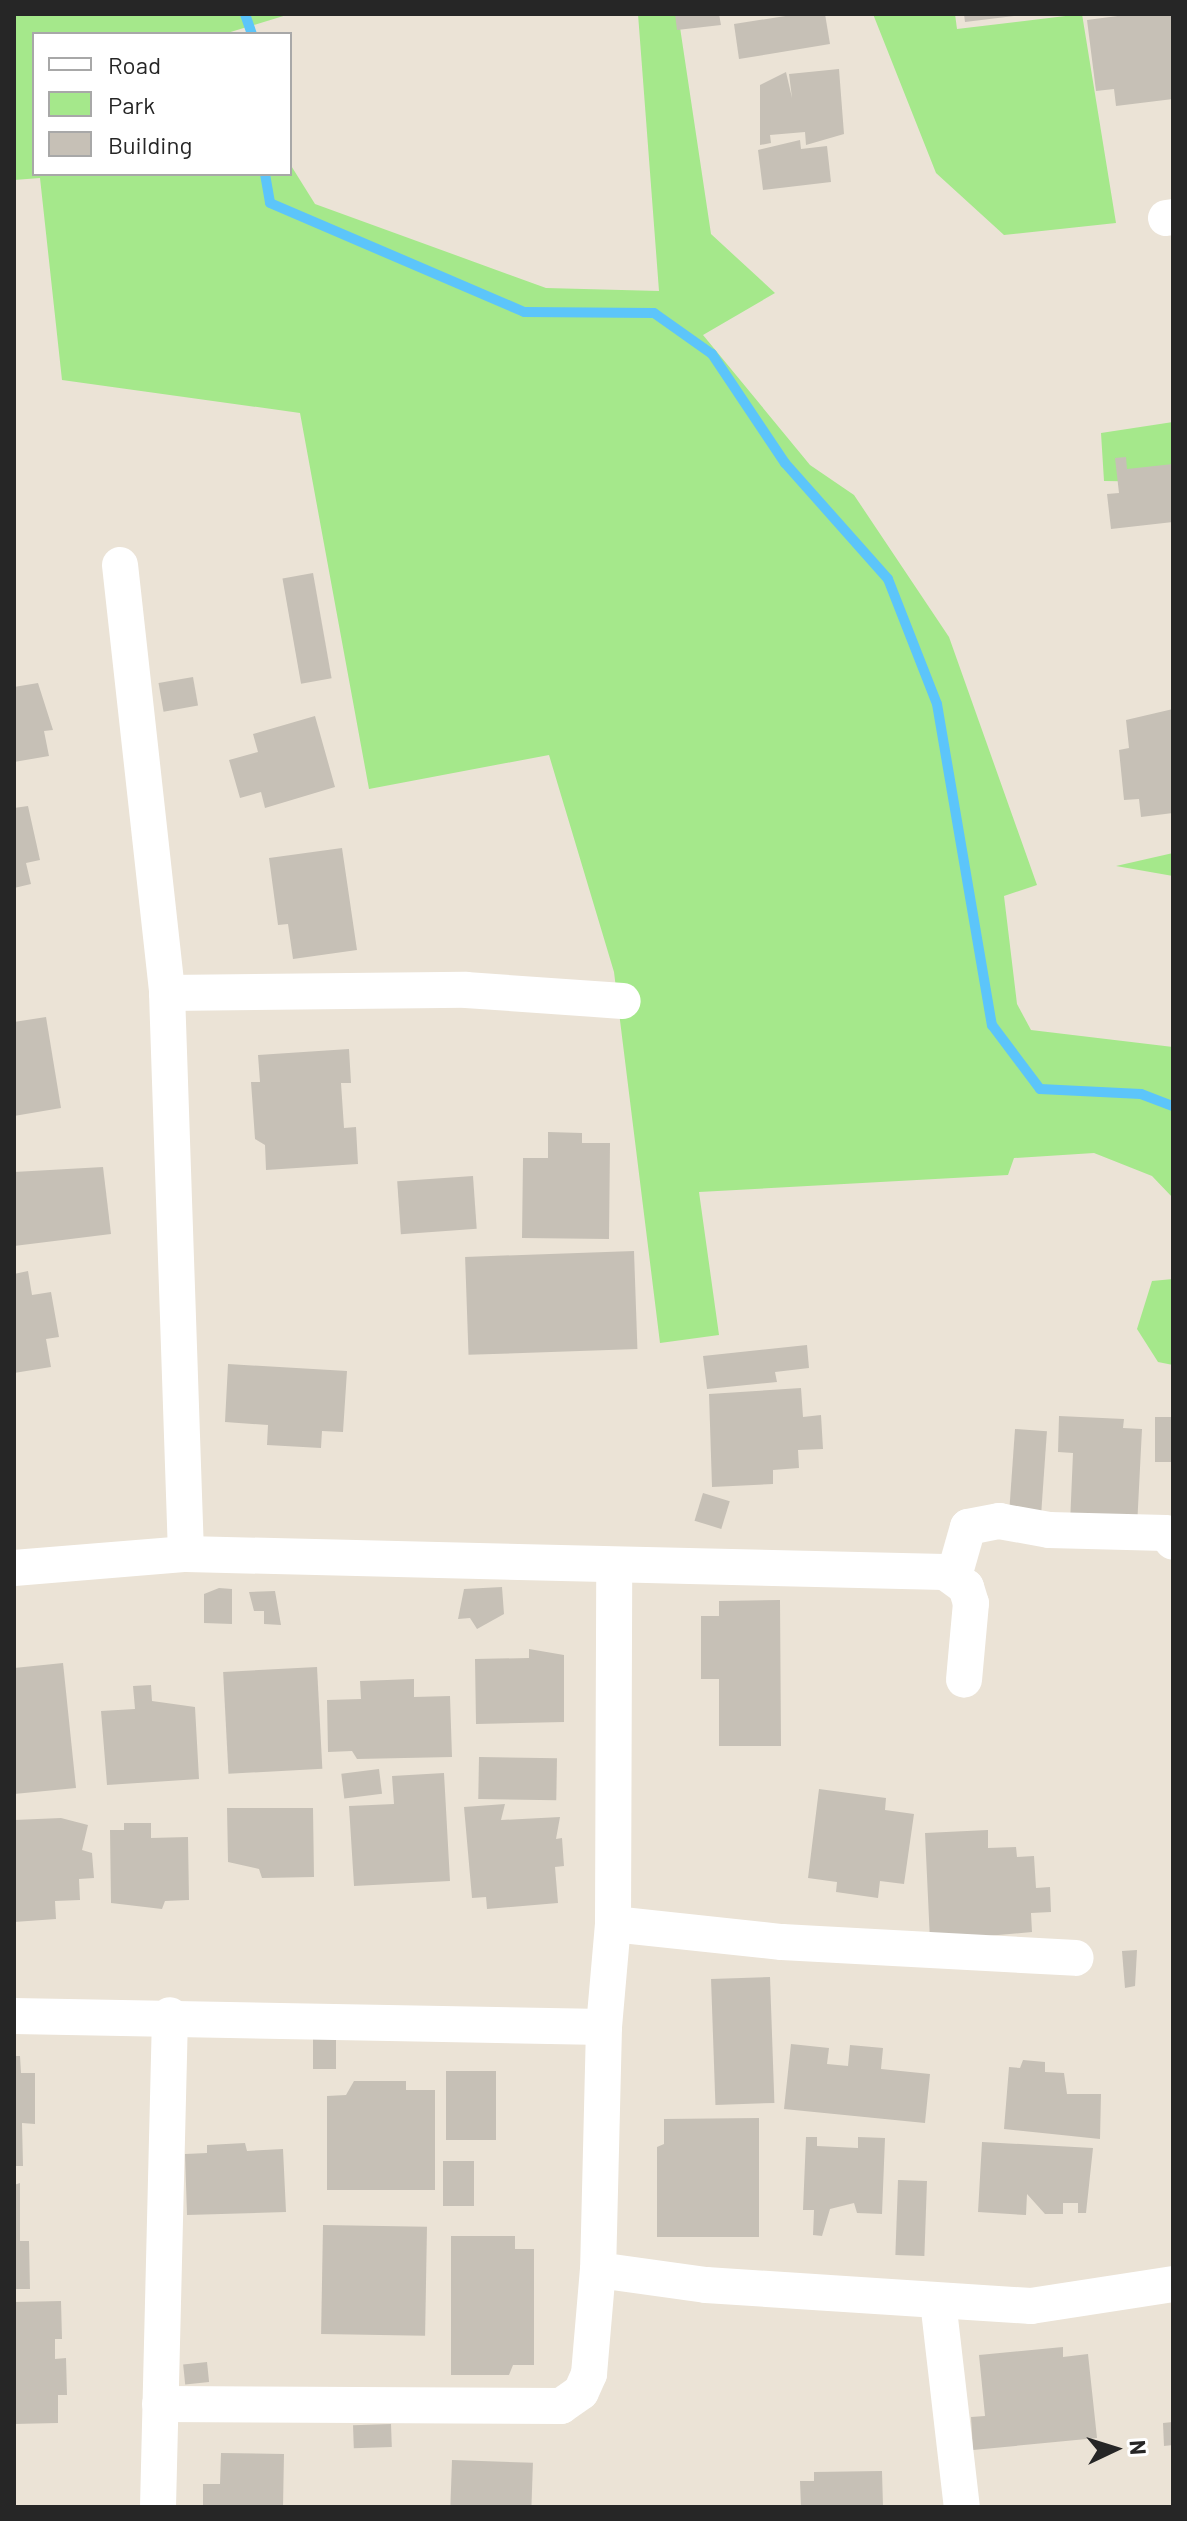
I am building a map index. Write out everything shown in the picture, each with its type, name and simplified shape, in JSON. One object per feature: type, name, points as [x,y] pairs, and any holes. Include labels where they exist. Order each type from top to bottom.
[{"type":"street","points":[[120,565],[167,993],[186,1554]]},
{"type":"street","points":[[167,993],[466,990],[623,1001]]},
{"type":"street","points":[[954,1576],[968,1527],[999,1521],[1049,1530],[1166,1533],[1173,1542]]},
{"type":"street","points":[[14,1568],[186,1554],[614,1567],[920,1570],[954,1576],[971,1603],[964,1680]]},
{"type":"street","points":[[160,2404],[561,2406],[581,2392],[589,2374],[598,2270],[604,2027],[613,1924],[614,1567]]},
{"type":"street","points":[[613,1924],[782,1942],[1076,1958]]},
{"type":"street","points":[[14,2016],[170,2015],[604,2027]]},
{"type":"street","points":[[158,2507],[170,2015]]},
{"type":"street","points":[[598,2270],[706,2285],[1031,2306],[1173,2284]]},
{"type":"street","points":[[938,2301],[962,2507]]},
{"type":"green space","points":[[14,14],[290,14],[231,32],[32,32],[32,176],[292,176],[292,167],[315,204],[546,288],[659,291],[638,14],[678,14],[711,234],[775,293],[703,335],[810,465],[854,495],[949,637],[1037,885],[1004,896],[1017,1004],[1031,1030],[1173,1047],[1173,1198],[1152,1176],[1094,1153],[1014,1158],[1008,1175],[699,1192],[719,1335],[660,1343],[614,972],[549,755],[369,789],[300,413],[62,380],[40,178],[14,180]]},
{"type":"green space","points":[[873,14],[955,14],[957,29],[1082,14],[1116,223],[1004,235],[936,173]]},
{"type":"green space","points":[[1173,422],[1173,482],[1104,481],[1101,433]]},
{"type":"green space","points":[[1173,853],[1173,876],[1116,866]]},
{"type":"green space","points":[[1173,1279],[1173,1365],[1158,1362],[1137,1329],[1152,1281]]},
{"type":"building","points":[[675,14],[719,14],[721,25],[677,30]]},
{"type":"building","points":[[798,14],[825,14],[830,44],[739,59],[734,24]]},
{"type":"building","points":[[964,14],[1014,14],[1014,16],[965,22]]},
{"type":"building","points":[[1133,14],[1173,16],[1173,99],[1116,106],[1114,89],[1096,91],[1087,20]]},
{"type":"building","points":[[839,69],[844,134],[806,145],[805,132],[770,135],[771,143],[760,145],[760,85],[786,72],[792,98],[789,74]]},
{"type":"building","points":[[800,140],[801,149],[827,146],[831,182],[763,190],[758,150]]},
{"type":"building","points":[[1126,457],[1127,469],[1173,464],[1173,522],[1111,529],[1107,494],[1119,493],[1115,458]]},
{"type":"building","points":[[313,573],[332,678],[301,684],[282,578]]},
{"type":"building","points":[[193,677],[198,706],[164,712],[159,683]]},
{"type":"building","points":[[38,683],[53,730],[44,731],[49,756],[14,762],[14,687]]},
{"type":"building","points":[[1173,709],[1173,813],[1141,817],[1139,799],[1124,800],[1119,750],[1129,748],[1126,720]]},
{"type":"building","points":[[315,716],[335,787],[265,808],[261,792],[240,798],[229,760],[258,752],[253,734]]},
{"type":"building","points":[[28,806],[40,860],[26,863],[31,884],[14,888],[14,808]]},
{"type":"building","points":[[342,848],[357,950],[293,959],[288,924],[278,925],[269,858]]},
{"type":"building","points":[[46,1017],[61,1108],[14,1116],[14,1022]]},
{"type":"building","points":[[349,1049],[351,1083],[341,1083],[344,1128],[356,1127],[358,1164],[266,1170],[265,1145],[255,1139],[251,1082],[260,1082],[258,1055]]},
{"type":"building","points":[[548,1132],[582,1133],[582,1143],[610,1143],[609,1239],[522,1238],[523,1158],[548,1158]]},
{"type":"building","points":[[103,1167],[111,1234],[14,1246],[14,1172]]},
{"type":"building","points":[[473,1176],[477,1229],[401,1234],[397,1181]]},
{"type":"building","points":[[634,1251],[637,1349],[469,1355],[465,1257]]},
{"type":"building","points":[[28,1271],[32,1295],[51,1292],[59,1337],[46,1339],[51,1367],[14,1373],[14,1274]]},
{"type":"building","points":[[807,1345],[809,1368],[775,1372],[777,1382],[707,1389],[703,1356]]},
{"type":"building","points":[[228,1364],[347,1371],[343,1432],[322,1431],[321,1448],[267,1445],[268,1425],[225,1422]]},
{"type":"building","points":[[801,1388],[803,1417],[821,1415],[823,1449],[798,1450],[799,1468],[773,1470],[773,1484],[712,1487],[709,1394]]},
{"type":"building","points":[[1059,1416],[1124,1419],[1123,1428],[1142,1429],[1137,1527],[1070,1524],[1073,1453],[1058,1452]]},
{"type":"building","points":[[1155,1417],[1173,1417],[1173,1462],[1155,1462]]},
{"type":"building","points":[[1015,1429],[1047,1431],[1041,1514],[1009,1512]]},
{"type":"building","points":[[703,1493],[730,1501],[721,1529],[695,1521]]},
{"type":"building","points":[[502,1587],[504,1614],[477,1629],[470,1618],[458,1619],[464,1589]]},
{"type":"building","points":[[219,1588],[232,1589],[232,1624],[204,1623],[204,1594]]},
{"type":"building","points":[[275,1591],[281,1625],[264,1624],[264,1611],[254,1611],[249,1592]]},
{"type":"building","points":[[780,1600],[781,1746],[719,1746],[719,1679],[701,1679],[701,1616],[719,1616],[719,1601]]},
{"type":"building","points":[[529,1649],[564,1655],[564,1722],[476,1724],[475,1659],[529,1658]]},
{"type":"building","points":[[63,1663],[76,1788],[14,1794],[14,1668]]},
{"type":"building","points":[[317,1667],[322,1769],[228,1774],[223,1672]]},
{"type":"building","points":[[414,1679],[414,1697],[450,1696],[452,1757],[357,1759],[352,1751],[328,1752],[327,1700],[361,1699],[360,1681]]},
{"type":"building","points":[[151,1685],[152,1701],[195,1707],[199,1779],[107,1785],[101,1711],[135,1709],[133,1686]]},
{"type":"building","points":[[479,1757],[557,1758],[556,1800],[478,1799]]},
{"type":"building","points":[[379,1769],[382,1794],[344,1798],[341,1774]]},
{"type":"building","points":[[444,1773],[450,1881],[354,1886],[349,1806],[394,1804],[392,1776]]},
{"type":"building","points":[[819,1789],[886,1798],[885,1810],[914,1814],[904,1884],[880,1881],[878,1898],[836,1892],[837,1882],[808,1878]]},
{"type":"building","points":[[505,1804],[501,1820],[560,1817],[556,1839],[562,1838],[564,1866],[555,1867],[558,1903],[487,1909],[486,1897],[472,1898],[464,1807]]},
{"type":"building","points":[[227,1808],[313,1808],[314,1877],[262,1878],[259,1869],[228,1862]]},
{"type":"building","points":[[61,1818],[88,1825],[82,1850],[92,1853],[94,1878],[79,1879],[80,1900],[55,1901],[56,1919],[14,1922],[14,1820]]},
{"type":"building","points":[[124,1823],[151,1823],[151,1838],[188,1837],[189,1900],[165,1901],[162,1909],[111,1903],[110,1830],[124,1830]]},
{"type":"building","points":[[988,1830],[988,1848],[1016,1847],[1017,1857],[1034,1856],[1036,1888],[1050,1887],[1051,1912],[1031,1913],[1032,1932],[930,1941],[925,1833]]},
{"type":"building","points":[[1137,1950],[1135,1986],[1125,1988],[1122,1951]]},
{"type":"building","points":[[770,1977],[774,2103],[715,2105],[711,1979]]},
{"type":"building","points":[[313,2034],[336,2034],[336,2069],[313,2069]]},
{"type":"building","points":[[791,2044],[829,2048],[827,2064],[848,2066],[850,2045],[883,2048],[881,2069],[930,2074],[925,2123],[784,2109]]},
{"type":"building","points":[[14,2056],[20,2056],[21,2073],[35,2073],[35,2124],[22,2123],[23,2166],[14,2166]]},
{"type":"building","points":[[1023,2060],[1045,2062],[1045,2072],[1064,2073],[1067,2094],[1101,2094],[1100,2139],[1004,2129],[1009,2067],[1020,2068]]},
{"type":"building","points":[[446,2071],[496,2071],[496,2140],[446,2140]]},
{"type":"building","points":[[354,2081],[406,2081],[406,2090],[435,2090],[435,2190],[327,2190],[327,2096],[346,2095]]},
{"type":"building","points":[[759,2118],[759,2237],[657,2237],[657,2147],[664,2144],[664,2119]]},
{"type":"building","points":[[806,2137],[817,2137],[817,2146],[858,2148],[858,2137],[885,2138],[882,2214],[857,2213],[854,2203],[830,2209],[822,2236],[813,2235],[814,2210],[803,2210]]},
{"type":"building","points":[[982,2142],[1093,2148],[1086,2213],[1078,2213],[1078,2203],[1063,2203],[1063,2214],[1045,2214],[1027,2194],[1026,2215],[978,2212]]},
{"type":"building","points":[[245,2143],[247,2151],[283,2149],[286,2212],[187,2215],[185,2154],[207,2153],[207,2145]]},
{"type":"building","points":[[443,2161],[474,2161],[474,2206],[443,2206]]},
{"type":"building","points":[[898,2180],[927,2181],[924,2256],[895,2255]]},
{"type":"building","points":[[20,2183],[20,2241],[29,2241],[30,2289],[14,2289],[14,2185]]},
{"type":"building","points":[[323,2225],[427,2227],[425,2336],[321,2334]]},
{"type":"building","points":[[451,2236],[515,2236],[515,2249],[534,2249],[534,2365],[513,2365],[509,2375],[451,2375]]},
{"type":"building","points":[[61,2301],[62,2339],[55,2339],[55,2359],[66,2358],[67,2395],[58,2395],[58,2423],[14,2424],[14,2302]]},
{"type":"building","points":[[1063,2347],[1063,2357],[1088,2354],[1097,2438],[973,2450],[971,2417],[985,2416],[979,2355]]},
{"type":"building","points":[[207,2362],[209,2382],[185,2384],[183,2365]]},
{"type":"building","points":[[1173,2422],[1173,2445],[1164,2446],[1163,2423]]},
{"type":"building","points":[[391,2424],[392,2447],[354,2448],[353,2425]]},
{"type":"building","points":[[221,2453],[284,2454],[283,2507],[203,2507],[203,2484],[220,2484]]},
{"type":"building","points":[[452,2460],[533,2463],[531,2507],[450,2507]]},
{"type":"building","points":[[882,2471],[883,2507],[801,2507],[800,2481],[814,2481],[814,2472]]},
{"type":"waterway","points":[[245,14],[251,32]]},
{"type":"waterway","points":[[265,176],[270,203],[524,312],[654,313],[712,354],[785,463],[888,579],[937,704],[992,1025],[1040,1089],[1141,1094],[1173,1106]]}]
